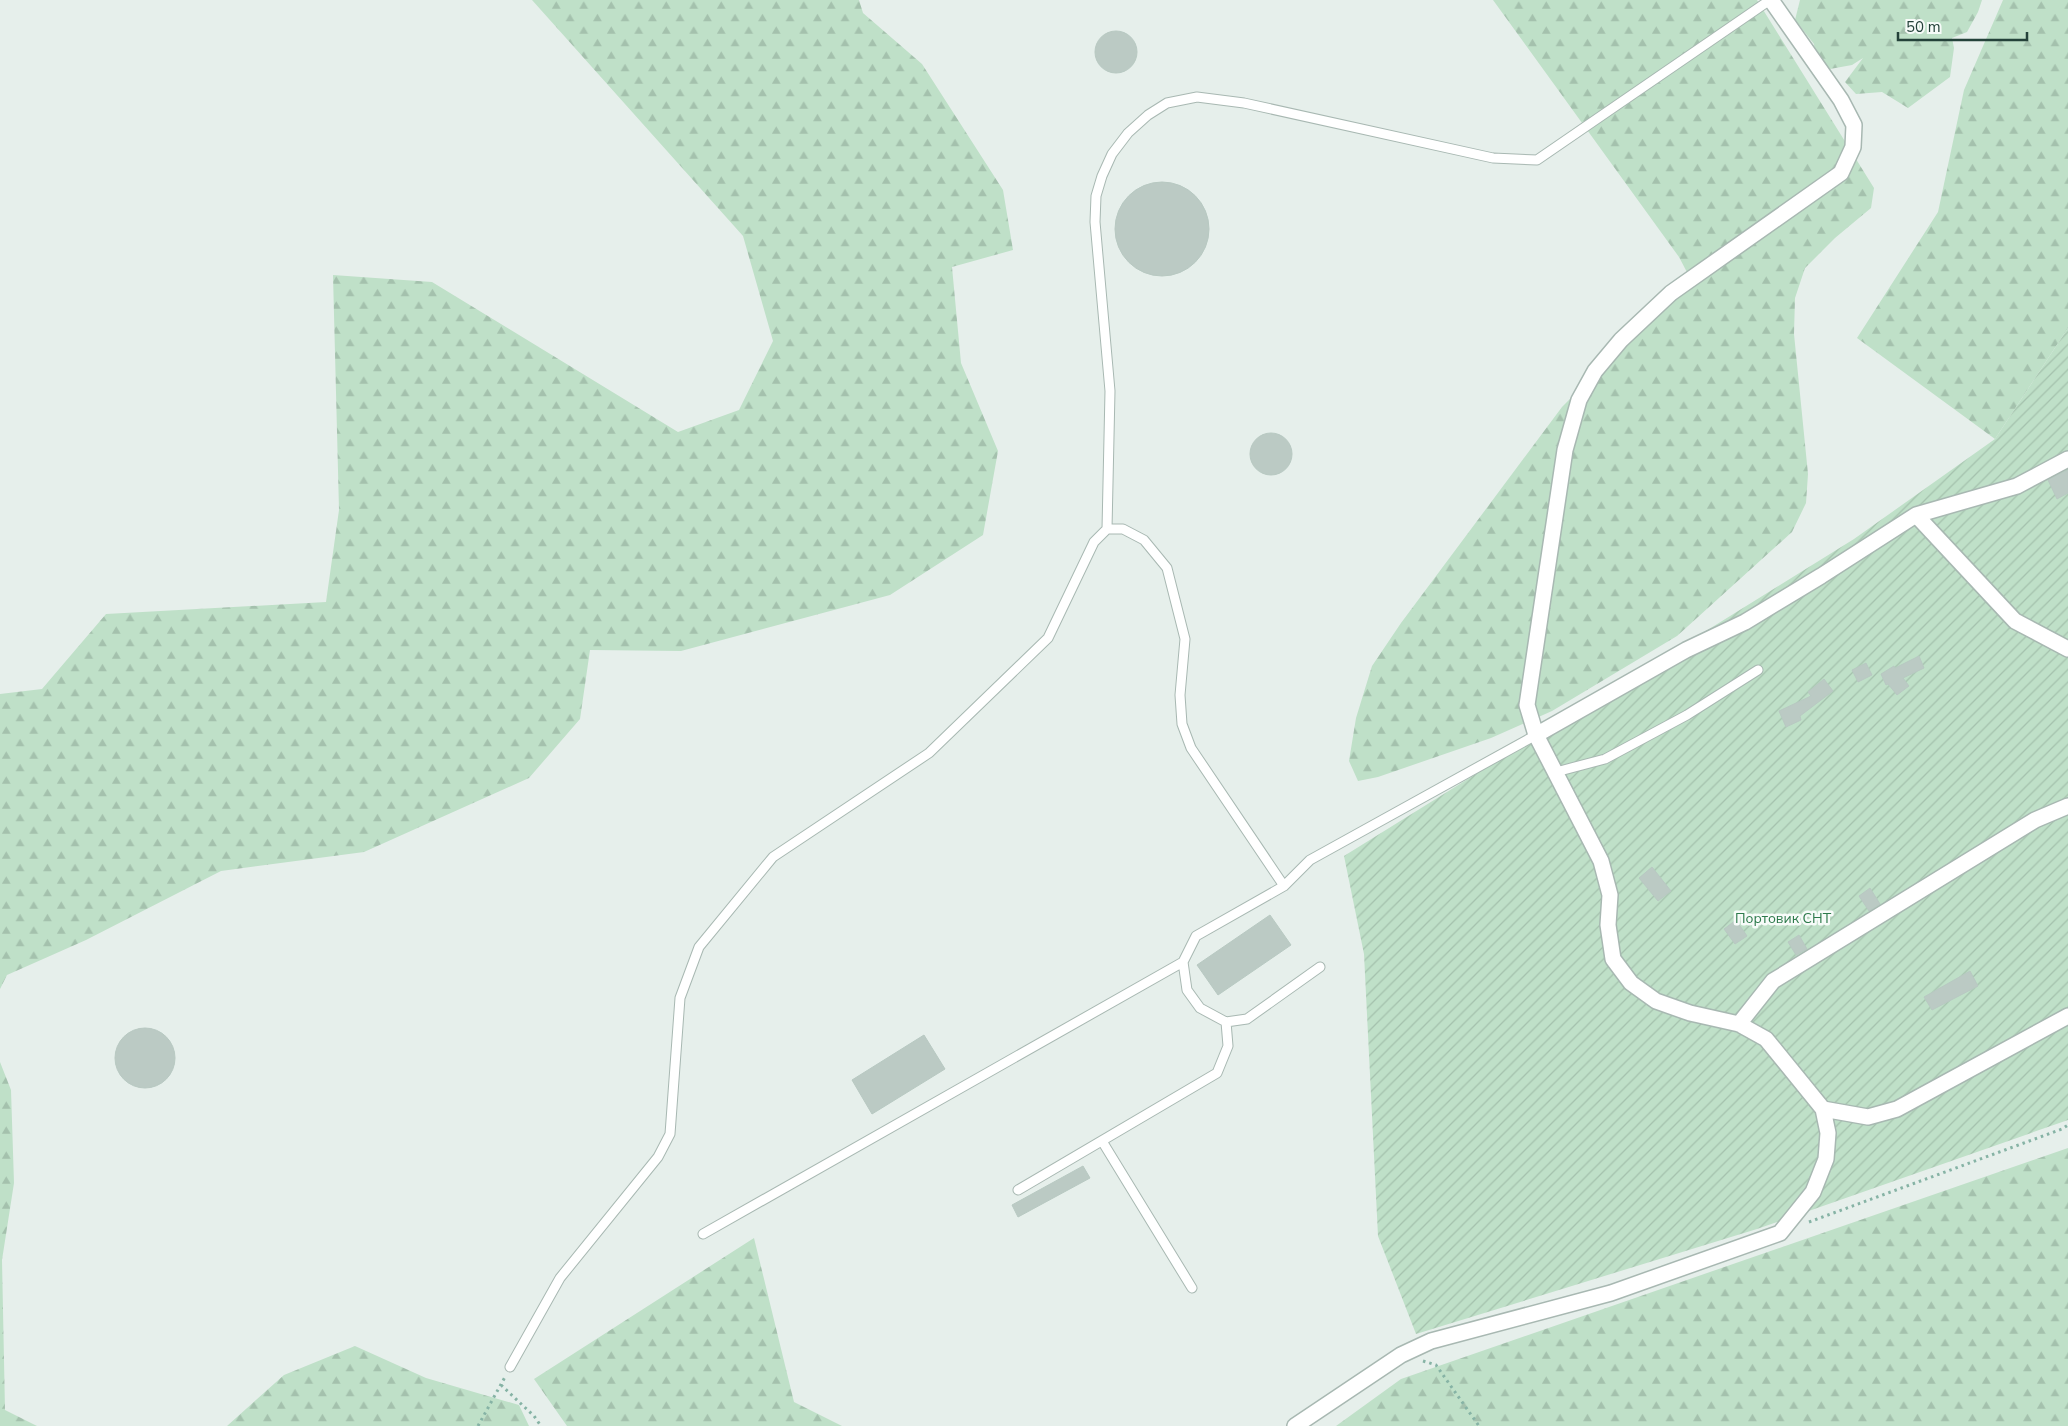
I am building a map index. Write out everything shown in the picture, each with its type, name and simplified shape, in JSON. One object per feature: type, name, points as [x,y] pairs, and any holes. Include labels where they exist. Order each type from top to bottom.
[{"type":"street","points":[[1295,1426],[1401,1355],[1431,1341],[1611,1293],[1780,1233],[1813,1192],[1826,1159],[1828,1133],[1822,1109],[1766,1039],[1739,1024],[1690,1013],[1656,1001],[1632,984],[1613,959],[1608,925],[1610,895],[1601,861],[1536,735],[1527,705],[1565,450],[1579,400],[1595,371],[1621,340],[1670,293],[1841,174],[1853,147],[1854,125],[1841,100],[1770,0]]},
{"type":"street","points":[[1536,735],[1686,650],[1745,622],[1822,576],[1916,515],[2017,486],[2068,459]]},
{"type":"street","points":[[1916,515],[2015,621],[2068,649]]},
{"type":"street","points":[[1739,1024],[1774,980],[2036,820],[2068,806]]},
{"type":"street","points":[[1822,1109],[1868,1117],[1897,1109],[2068,1016]]},
{"type":"lane","points":[[510,1367],[560,1278],[658,1157],[670,1134],[680,998],[699,946],[772,857],[929,753],[1048,638],[1094,542],[1107,529],[1110,391],[1095,222],[1096,196],[1102,176],[1112,154],[1128,133],[1148,115],[1167,103],[1197,97],[1244,103],[1493,158],[1537,160],[1770,0]]},
{"type":"lane","points":[[1107,529],[1123,529],[1144,540],[1166,568],[1185,639],[1180,695],[1182,724],[1190,748],[1284,886]]},
{"type":"lane","points":[[1556,772],[1605,759],[1687,715],[1758,670]]},
{"type":"lane","points":[[703,1234],[1183,962],[1196,936],[1284,886],[1310,860],[1536,735]]},
{"type":"lane","points":[[1183,962],[1187,990],[1200,1008],[1226,1022],[1247,1019],[1320,968]]},
{"type":"lane","points":[[1018,1190],[1217,1073],[1228,1046],[1226,1022]]},
{"type":"lane","points":[[1102,1141],[1192,1288]]},
{"type":"path","points":[[1806,1223],[2062,1129],[2068,1125]]},
{"type":"path","points":[[1401,1355],[1436,1365],[1479,1426]]},
{"type":"path","points":[[478,1426],[510,1367]]},
{"type":"path","points":[[501,1385],[534,1416],[541,1426]]},
{"type":"green space","points":[[532,0],[859,0],[863,13],[922,64],[1003,190],[1013,250],[952,267],[961,363],[998,451],[983,535],[890,595],[681,651],[590,650],[580,719],[529,778],[364,852],[221,871],[86,940],[7,975],[0,989],[0,694],[42,689],[106,614],[326,602],[339,510],[333,275],[432,282],[678,432],[739,410],[773,341],[743,236]]},
{"type":"green space","points":[[1493,0],[1757,0],[1874,188],[1871,208],[1835,238],[1805,268],[1795,298],[1794,334],[1808,474],[1806,503],[1792,532],[1677,636],[1552,711],[1491,738],[1378,777],[1358,781],[1349,761],[1356,718],[1372,666],[1401,623],[1562,407],[1690,278],[1679,257]]},
{"type":"green space","points":[[1800,0],[1982,0],[1967,32],[1952,38],[1954,48],[1950,77],[1908,108],[1882,92],[1856,94],[1845,82],[1863,58],[1852,65],[1830,69],[1815,54],[1814,44],[1795,20]]},
{"type":"green space","points":[[2003,0],[2068,0],[2068,328],[1995,439],[1857,338],[1938,212],[1964,90]]},
{"type":"green space","name":"Портовик СНТ","points":[[2068,328],[2068,1120],[1757,1229],[1416,1334],[1378,1236],[1364,954],[1344,856],[1854,539],[1995,439]]},
{"type":"green space","points":[[0,1062],[11,1090],[14,1183],[2,1260],[5,1410],[37,1426],[0,1426]]},
{"type":"green space","points":[[2068,1148],[2068,1426],[1336,1426],[1401,1379]]},
{"type":"green space","points":[[754,1238],[794,1402],[842,1426],[567,1426],[534,1379]]},
{"type":"green space","points":[[355,1346],[426,1378],[519,1405],[529,1426],[227,1426],[284,1375]]},
{"type":"building","points":[[1120,31],[1128,34],[1134,40],[1137,52],[1134,64],[1128,70],[1112,73],[1104,70],[1098,64],[1095,48],[1098,40],[1104,34]]},
{"type":"building","points":[[1162,182],[1180,185],[1195,196],[1206,211],[1209,229],[1206,247],[1195,262],[1180,273],[1162,276],[1144,273],[1129,262],[1118,247],[1115,229],[1118,211],[1129,196],[1144,185]]},
{"type":"building","points":[[1275,433],[1283,436],[1289,442],[1292,454],[1289,466],[1283,472],[1267,475],[1259,472],[1253,466],[1250,450],[1253,442],[1259,436]]},
{"type":"building","points":[[2068,470],[2068,493],[2057,499],[2048,480]]},
{"type":"building","points":[[1919,656],[1924,668],[1903,678],[1909,686],[1897,695],[1888,684],[1886,685],[1881,674],[1894,666],[1895,668]]},
{"type":"building","points":[[1866,663],[1872,675],[1858,682],[1852,670]]},
{"type":"building","points":[[1824,679],[1833,691],[1800,716],[1801,720],[1786,727],[1779,711],[1811,696],[1808,692]]},
{"type":"building","points":[[1652,867],[1671,891],[1658,901],[1639,878]]},
{"type":"building","points":[[1870,888],[1880,904],[1869,911],[1859,896]]},
{"type":"building","points":[[1270,915],[1291,945],[1218,995],[1197,965]]},
{"type":"building","points":[[1736,920],[1747,936],[1735,944],[1724,929]]},
{"type":"building","points":[[1799,935],[1807,949],[1796,955],[1788,942]]},
{"type":"building","points":[[1970,971],[1978,986],[1932,1010],[1924,997]]},
{"type":"building","points":[[145,1028],[162,1033],[170,1041],[175,1058],[170,1075],[162,1083],[145,1088],[128,1083],[120,1075],[115,1058],[120,1041],[128,1033]]},
{"type":"building","points":[[924,1035],[945,1069],[872,1114],[852,1080]]},
{"type":"building","points":[[1083,1166],[1090,1178],[1018,1217],[1012,1205]]}]
